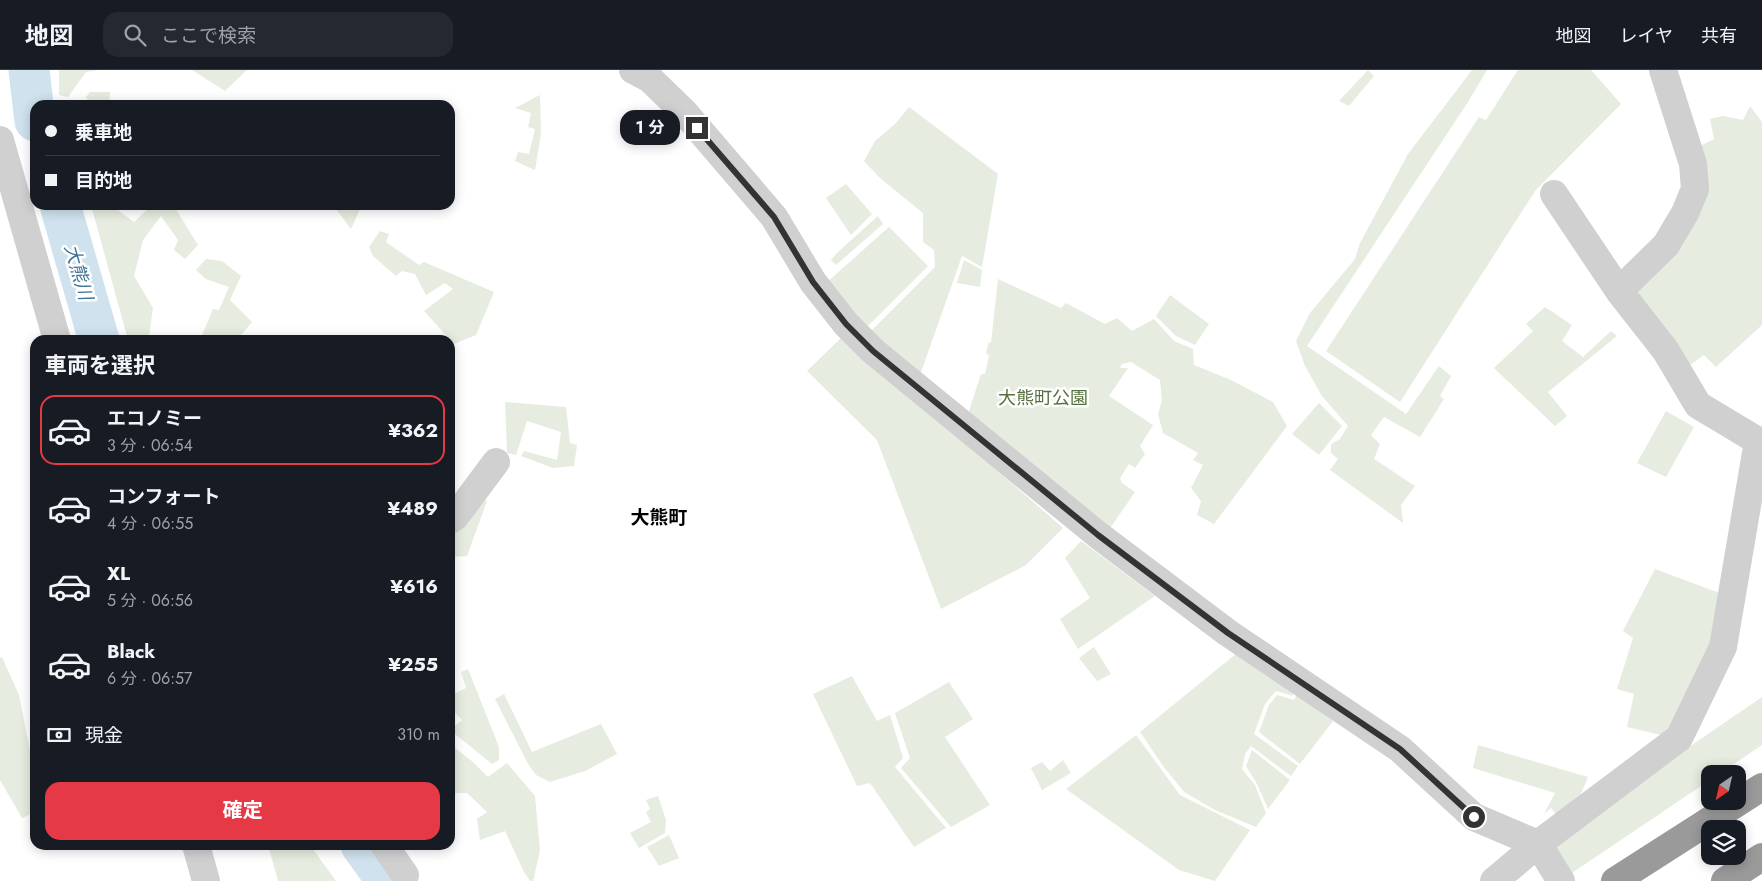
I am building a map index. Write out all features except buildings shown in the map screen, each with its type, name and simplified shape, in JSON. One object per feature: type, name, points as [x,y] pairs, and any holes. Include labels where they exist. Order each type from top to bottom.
[{"type":"highway","points":[[1615,881],[1762,787]]},
{"type":"highway","points":[[1725,881],[1762,857]]},
{"type":"street","points":[[1619,290],[1666,245],[1685,213],[1695,189],[1693,164],[1663,70]]},
{"type":"street","points":[[646,73],[685,113],[774,217],[813,282],[846,324],[873,351],[1098,535],[1228,633],[1400,749],[1474,817],[1538,844],[1561,881]]},
{"type":"street","points":[[0,140],[56,335]]},
{"type":"street","points":[[1494,881],[1538,844],[1679,738],[1723,647],[1760,440],[1698,405],[1666,351],[1619,290],[1554,194]]},
{"type":"street","points":[[455,517],[496,462]]},
{"type":"street","points":[[197,850],[206,881]]},
{"type":"street","points":[[388,850],[405,875]]},
{"type":"green space","points":[[59,70],[99,70],[86,72],[68,97],[59,95]]},
{"type":"green space","points":[[192,70],[247,70],[225,91]]},
{"type":"green space","points":[[1368,70],[1374,76],[1349,106],[1339,101]]},
{"type":"green space","points":[[1472,70],[1487,70],[1468,102],[1307,346],[1406,414],[1439,366],[1451,376],[1440,396],[1444,399],[1420,437],[1384,417],[1371,435],[1380,444],[1374,459],[1415,486],[1401,505],[1403,523],[1330,470],[1338,459],[1331,453],[1331,444],[1340,439],[1348,426],[1322,396],[1305,366],[1296,341],[1310,313],[1355,259],[1360,243],[1408,154]]},
{"type":"green space","points":[[1518,70],[1591,70],[1621,104],[1535,191],[1400,402],[1326,351],[1479,117],[1486,120]]},
{"type":"green space","points":[[90,92],[110,92],[109,100],[88,100],[86,97]]},
{"type":"green space","points":[[540,95],[541,134],[535,170],[515,161],[518,152],[529,154],[535,129],[528,127],[531,113],[515,108]]},
{"type":"green space","points":[[1750,106],[1762,122],[1762,325],[1716,367],[1704,355],[1686,368],[1629,289],[1671,248],[1698,147],[1714,139],[1710,119],[1723,116],[1743,120]]},
{"type":"green space","points":[[909,107],[998,174],[982,267],[962,256],[920,375],[869,333],[935,267],[934,250],[923,242],[923,213],[880,178],[864,161],[875,141],[895,124]]},
{"type":"green space","points":[[846,184],[872,214],[851,235],[826,198]]},
{"type":"green space","points":[[92,210],[118,210],[134,222],[147,210],[177,210],[198,245],[185,259],[174,250],[178,240],[161,216],[143,240],[134,276],[153,308],[149,335],[127,335]]},
{"type":"green space","points":[[337,210],[360,210],[351,229]]},
{"type":"green space","points":[[878,216],[883,224],[836,265],[831,260]]},
{"type":"green space","points":[[889,227],[928,266],[865,329],[826,283]]},
{"type":"green space","points":[[380,231],[389,234],[386,242],[419,265],[424,262],[494,292],[476,335],[455,344],[455,335],[446,335],[424,311],[453,289],[445,283],[426,295],[415,274],[402,271],[396,276],[373,256],[369,247]]},
{"type":"green space","points":[[206,259],[222,261],[241,276],[230,300],[252,322],[241,335],[202,335],[213,309],[219,310],[229,287],[206,279],[196,270]]},
{"type":"green space","points":[[964,260],[982,270],[980,287],[957,283]]},
{"type":"green space","name":"大熊町公園","points":[[998,279],[1061,308],[1066,303],[1105,324],[1117,318],[1132,331],[1154,319],[1174,341],[1193,349],[1194,365],[1231,380],[1273,402],[1287,426],[1214,524],[1197,515],[1201,501],[1191,488],[1203,465],[1193,460],[1198,453],[1163,433],[1158,414],[1162,401],[1160,380],[1131,362],[1122,364],[1120,368],[1128,368],[1109,396],[1153,425],[1140,446],[1145,454],[1135,468],[1129,464],[1120,478],[1122,483],[1135,492],[1106,534],[966,420],[981,374],[985,374],[989,356],[986,353],[989,342],[991,343]]},
{"type":"green space","points":[[1170,295],[1209,324],[1195,345],[1176,336],[1156,316]]},
{"type":"green space","points":[[1545,307],[1572,325],[1562,341],[1583,357],[1611,331],[1617,336],[1548,392],[1567,416],[1555,426],[1494,368],[1533,331],[1526,324]]},
{"type":"green space","points":[[843,336],[1063,528],[1026,565],[941,609],[877,440],[807,371]]},
{"type":"green space","points":[[505,402],[566,407],[570,443],[577,445],[574,466],[553,468],[521,456],[524,451],[557,460],[561,432],[527,421],[516,455],[507,453]]},
{"type":"green space","points":[[1319,403],[1342,426],[1319,455],[1292,434]]},
{"type":"green space","points":[[1666,411],[1694,427],[1666,477],[1637,463]]},
{"type":"green space","points":[[477,499],[487,501],[467,556],[455,557],[455,523]]},
{"type":"green space","points":[[1081,541],[1155,596],[1078,649],[1060,619],[1090,598],[1065,558]]},
{"type":"green space","points":[[1655,569],[1722,594],[1713,644],[1670,737],[1627,727],[1634,694],[1617,689],[1633,638],[1623,631]]},
{"type":"green space","points":[[1094,647],[1111,674],[1097,681],[1079,658]]},
{"type":"green space","points":[[1237,653],[1291,689],[1293,696],[1276,691],[1265,704],[1254,734],[1298,766],[1291,776],[1251,746],[1245,754],[1242,769],[1255,785],[1266,813],[1256,827],[1215,810],[1184,792],[1163,766],[1140,732]]},
{"type":"green space","points":[[2,657],[19,695],[30,751],[30,814],[22,818],[0,780],[0,658]]},
{"type":"green space","points":[[468,669],[499,747],[499,760],[492,764],[455,734],[455,726],[462,720],[455,712],[455,694],[466,688],[461,672]]},
{"type":"green space","points":[[852,676],[877,721],[890,715],[903,758],[895,767],[946,828],[914,847],[870,783],[857,786],[813,694]]},
{"type":"green space","points":[[949,682],[973,719],[945,737],[990,805],[951,827],[901,768],[910,758],[895,713]]},
{"type":"green space","points":[[504,694],[532,752],[601,724],[617,754],[585,771],[550,782],[536,775],[528,764],[495,699]]},
{"type":"green space","points":[[1297,694],[1333,721],[1300,764],[1259,732],[1269,705],[1277,695],[1294,700]]},
{"type":"green space","points":[[1762,697],[1762,745],[1732,765],[1701,765],[1701,786],[1569,875],[1553,847],[1683,751]]},
{"type":"green space","points":[[1136,735],[1180,795],[1250,830],[1215,881],[1179,870],[1066,789]]},
{"type":"green space","points":[[1478,745],[1588,777],[1579,798],[1556,814],[1551,808],[1544,814],[1555,793],[1473,768]]},
{"type":"green space","points":[[455,748],[488,777],[507,763],[535,796],[540,851],[533,881],[530,881],[524,872],[505,831],[480,840],[477,819],[487,812],[467,793],[455,793]]},
{"type":"green space","points":[[1252,750],[1290,780],[1268,809],[1257,784],[1246,766]]},
{"type":"green space","points":[[1063,760],[1071,773],[1042,790],[1031,768],[1042,762],[1050,771]]},
{"type":"green space","points":[[658,796],[666,820],[665,833],[639,848],[630,833],[651,822],[646,812],[650,809],[646,800]]},
{"type":"green space","points":[[669,835],[679,858],[659,866],[647,847]]},
{"type":"green space","points":[[269,850],[314,850],[336,881],[278,881]]},
{"type":"waterway","name":"大熊川","points":[[29,70],[33,100]]},
{"type":"waterway","name":"大熊川","points":[[61,210],[98,335]]},
{"type":"waterway","name":"大熊川","points":[[365,850],[387,881]]},
{"type":"district","name":"大熊町","points":[[659,517]]},
{"type":"route","points":[[697,128],[774,217],[813,282],[846,324],[873,351],[1098,535],[1228,633],[1400,749],[1474,817]]}]
